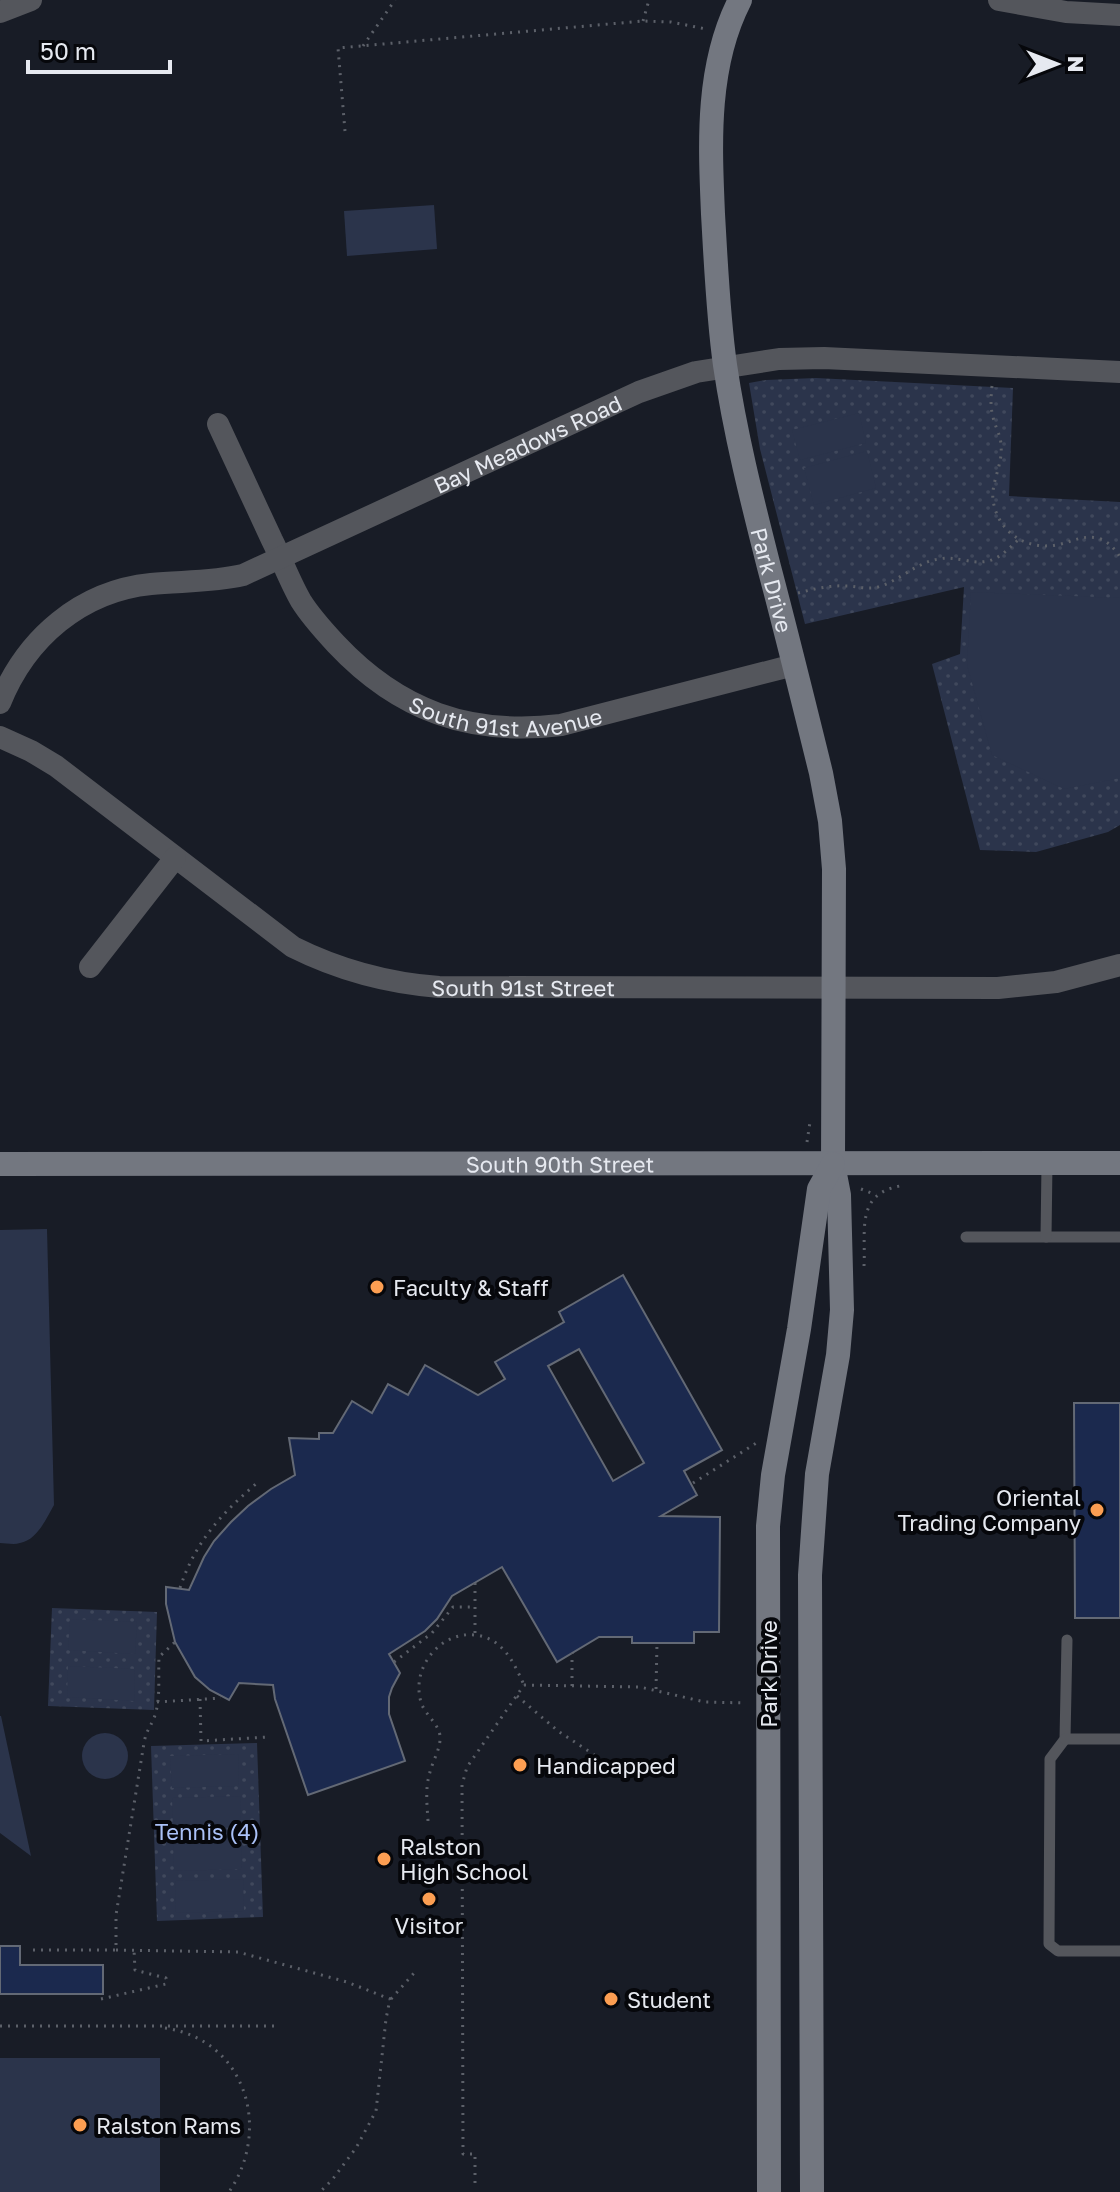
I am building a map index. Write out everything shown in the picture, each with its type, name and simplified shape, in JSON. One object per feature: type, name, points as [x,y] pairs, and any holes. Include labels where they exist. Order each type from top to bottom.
[{"type":"street","points":[[0,12],[31,0]]},
{"type":"street","name":"Park Drive","points":[[740,0],[727,31],[712,103],[711,174],[716,279],[725,367],[747,481],[821,773],[830,821],[834,869],[833,1164],[839,1195],[842,1310],[838,1355],[817,1474],[810,1575],[812,2192]]},
{"type":"street","points":[[999,0],[1036,8],[1120,15]]},
{"type":"street","name":"Bay Meadows Road","points":[[0,703],[30,649],[54,625],[91,602],[122,589],[149,584],[220,580],[243,575],[639,392],[696,372],[779,359],[824,358],[1120,372]]},
{"type":"street","name":"South 91st Avenue","points":[[218,424],[301,602],[315,621],[356,665],[380,684],[438,714],[470,723],[517,729],[561,725],[794,665]]},
{"type":"street","name":"South 91st Street","points":[[0,737],[56,766],[293,947],[337,967],[385,980],[439,987],[998,988],[1056,982],[1120,965]]},
{"type":"street","points":[[90,967],[175,858]]},
{"type":"street","name":"South 90th Street","points":[[0,1164],[1120,1163]]},
{"type":"street","name":"Park Drive","points":[[769,2192],[768,1526],[773,1475],[799,1329],[819,1189],[833,1164]]},
{"type":"lane","points":[[1046,1237],[1047,1163]]},
{"type":"lane","points":[[966,1237],[1120,1237]]},
{"type":"lane","points":[[1067,1640],[1065,1739],[1050,1759],[1049,1944],[1058,1951],[1120,1951]]},
{"type":"lane","points":[[1065,1739],[1120,1739]]},
{"type":"path","points":[[363,46],[395,0]]},
{"type":"path","points":[[643,21],[649,0]]},
{"type":"path","points":[[345,131],[338,48],[643,21],[671,22],[706,29]]},
{"type":"path","points":[[992,382],[991,409],[1002,447],[992,491],[998,517],[1018,540],[1046,546],[1085,537],[1098,538],[1109,544],[1120,557]]},
{"type":"path","points":[[796,594],[835,586],[872,589],[935,559],[977,563],[996,560],[1018,540]]},
{"type":"path","points":[[864,1272],[864,1225],[876,1195]]},
{"type":"path","points":[[693,1483],[765,1438]]},
{"type":"path","points":[[180,1588],[186,1569],[210,1529],[257,1483]]},
{"type":"path","points":[[475,1583],[475,1635]]},
{"type":"path","points":[[394,1662],[432,1633],[453,1607],[475,1607]]},
{"type":"path","points":[[428,1821],[429,1772],[440,1743],[440,1733],[422,1704],[419,1691],[419,1677],[425,1662],[446,1641],[475,1635],[491,1639],[505,1650],[524,1685]]},
{"type":"path","points":[[116,1950],[116,1915],[144,1743],[157,1702],[159,1657],[175,1642]]},
{"type":"path","points":[[656,1689],[657,1643]]},
{"type":"path","points":[[572,1653],[572,1686]]},
{"type":"path","points":[[524,1685],[640,1687],[705,1702],[754,1702]]},
{"type":"path","points":[[475,2183],[475,2154],[463,2154],[462,1785],[467,1767],[524,1685]]},
{"type":"path","points":[[517,1696],[558,1731],[593,1754],[612,1773]]},
{"type":"path","points":[[157,1702],[221,1698]]},
{"type":"path","points":[[200,1699],[201,1741],[269,1737]]},
{"type":"path","points":[[33,1950],[238,1952],[347,1982],[390,1999]]},
{"type":"path","points":[[101,1999],[166,1984],[166,1978],[135,1970],[134,1950]]},
{"type":"path","points":[[320,2192],[356,2148],[376,2111],[390,1999],[415,1972]]},
{"type":"path","points":[[0,2026],[274,2026]]},
{"type":"path","points":[[154,2026],[185,2032],[208,2044],[226,2060],[247,2097],[251,2125],[248,2154],[244,2168],[229,2192]]},
{"type":"green space","points":[[434,205],[437,249],[347,256],[344,211]]},
{"type":"green space","points":[[816,378],[1013,388],[1009,496],[1120,502],[1120,825],[1108,832],[1036,852],[980,850],[932,664],[960,654],[964,587],[805,624],[760,449],[749,383]]},
{"type":"green space","points":[[859,413],[866,443],[800,460],[792,430]]},
{"type":"green space","points":[[867,451],[876,488],[814,505],[804,468]]},
{"type":"green space","points":[[971,592],[1120,598],[1120,778],[1064,789],[992,755],[967,665]]},
{"type":"green space","points":[[47,1229],[54,1505],[31,1538],[18,1544],[0,1543],[0,1230]]},
{"type":"green space","points":[[52,1608],[157,1612],[154,1710],[48,1706]]},
{"type":"green space","points":[[70,1619],[137,1622],[135,1654],[68,1650]]},
{"type":"green space","points":[[68,1666],[135,1669],[134,1701],[67,1697]]},
{"type":"green space","points":[[1,1716],[31,1856],[0,1833]]},
{"type":"green space","points":[[105,1733],[122,1739],[128,1756],[122,1773],[105,1779],[88,1773],[82,1756],[88,1739]]},
{"type":"green space","name":"Tennis (4)","points":[[257,1743],[263,1917],[157,1921],[151,1746]]},
{"type":"green space","points":[[238,1754],[239,1786],[172,1788],[170,1756]]},
{"type":"green space","points":[[240,1796],[241,1827],[173,1830],[172,1798]]},
{"type":"green space","points":[[241,1837],[242,1869],[174,1871],[173,1840]]},
{"type":"green space","points":[[243,1879],[244,1911],[176,1913],[175,1881]]},
{"type":"green space","name":"Ralston Rams","points":[[0,2058],[160,2058],[160,2192],[0,2192]]},
{"type":"building","points":[[623,1275],[722,1450],[684,1471],[697,1495],[661,1516],[720,1517],[719,1632],[694,1632],[694,1643],[632,1643],[632,1637],[599,1637],[557,1662],[502,1567],[452,1596],[425,1631],[389,1654],[400,1673],[389,1697],[389,1714],[405,1761],[308,1795],[273,1685],[239,1683],[229,1700],[195,1677],[175,1642],[166,1604],[166,1587],[189,1590],[204,1557],[231,1522],[271,1489],[295,1475],[289,1438],[319,1439],[319,1433],[333,1433],[352,1401],[372,1413],[388,1384],[408,1395],[425,1365],[478,1395],[505,1379],[495,1362],[564,1322],[559,1312]],"holes":[[[579,1349],[644,1463],[613,1481],[548,1366]]]},
{"type":"building","name":"Oriental Trading Company","points":[[1074,1403],[1120,1403],[1120,1618],[1075,1618]]},
{"type":"building","points":[[0,1946],[20,1946],[20,1965],[103,1965],[103,1994],[0,1994]]},
{"type":"place","name":"Faculty & Staff","points":[[377,1287]]},
{"type":"place","name":"Oriental Trading Company","points":[[1097,1510]]},
{"type":"place","name":"Handicapped","points":[[520,1765]]},
{"type":"place","name":"Ralston High School","points":[[384,1859]]},
{"type":"place","name":"Visitor","points":[[429,1899]]},
{"type":"place","name":"Student","points":[[611,1999]]},
{"type":"place","name":"Ralston Rams","points":[[80,2125]]}]
